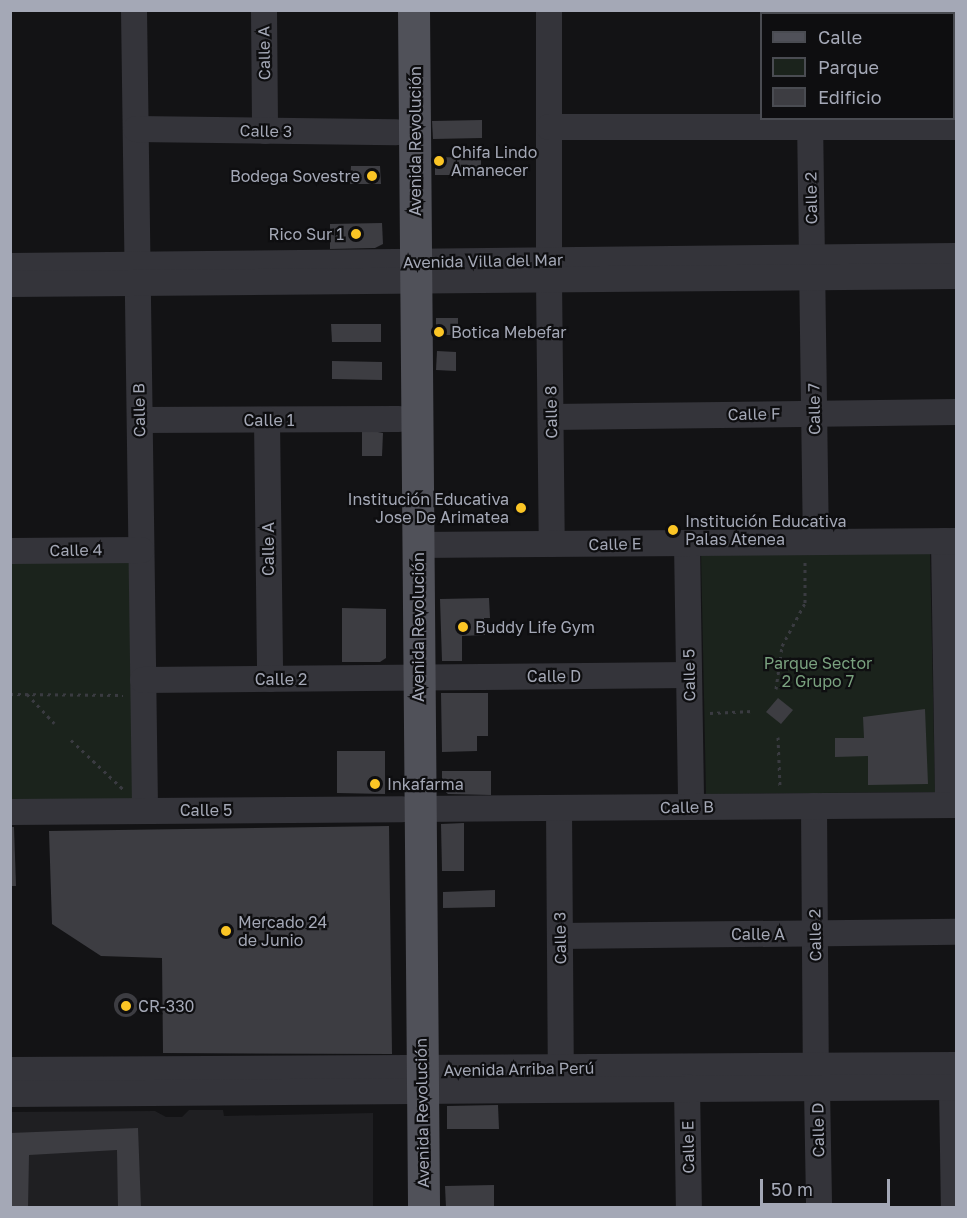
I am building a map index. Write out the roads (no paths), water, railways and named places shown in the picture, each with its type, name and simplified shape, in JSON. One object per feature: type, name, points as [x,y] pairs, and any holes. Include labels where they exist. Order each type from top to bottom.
[{"type":"main road","name":"Avenida Revolución","points":[[395,10],[396,132],[406,271],[418,545],[409,678]]},
{"type":"main road","name":"Avenida Revolución","points":[[406,1208],[413,1080],[409,678],[399,419],[414,10]]},
{"type":"main road","name":"Avenida Revolución","points":[[413,1080],[424,1208]]},
{"type":"street","name":"Calle B","points":[[134,10],[145,810]]},
{"type":"street","name":"Calle A","points":[[264,10],[265,131]]},
{"type":"street","points":[[549,10],[549,270]]},
{"type":"street","points":[[549,127],[810,123],[957,127]]},
{"type":"street","name":"Calle 2","points":[[810,123],[812,267]]},
{"type":"street","name":"Calle 3","points":[[136,129],[396,132]]},
{"type":"street","name":"Avenida Villa del Mar","points":[[10,266],[138,273],[549,270],[812,267],[957,256]]},
{"type":"street","name":"Avenida Villa del Mar","points":[[812,267],[957,276]]},
{"type":"street","name":"Calle 7","points":[[810,549],[814,414],[812,267]]},
{"type":"street","name":"Calle 8","points":[[549,270],[552,544]]},
{"type":"street","name":"Avenida Villa del Mar","points":[[10,284],[138,273]]},
{"type":"street","name":"Calle F","points":[[551,417],[957,412]]},
{"type":"street","name":"Calle 1","points":[[140,420],[399,419]]},
{"type":"street","name":"Calle A","points":[[267,420],[270,679]]},
{"type":"street","points":[[950,541],[952,805]]},
{"type":"street","name":"Calle E","points":[[418,545],[687,543],[810,549],[950,541]]},
{"type":"street","name":"Calle 5","points":[[687,543],[691,807]]},
{"type":"street","name":"Calle 4","points":[[10,551],[141,550]]},
{"type":"street","name":"Calle D","points":[[409,678],[689,675]]},
{"type":"street","name":"Calle 2","points":[[143,687],[270,679],[409,678]]},
{"type":"street","name":"Calle B","points":[[409,809],[952,805]]},
{"type":"street","name":"Calle 2","points":[[813,806],[817,1076]]},
{"type":"street","name":"Calle 3","points":[[559,808],[561,1068]]},
{"type":"street","name":"Calle 5","points":[[10,812],[409,809]]},
{"type":"street","name":"Calle A","points":[[560,936],[957,932]]},
{"type":"street","name":"Avenida Arriba Perú","points":[[10,1094],[413,1080],[561,1068],[955,1080]]},
{"type":"street","name":"Avenida Arriba Perú","points":[[10,1070],[687,1088],[817,1076]]},
{"type":"street","name":"Calle D","points":[[817,1076],[819,1208]]},
{"type":"street","points":[[954,1208],[955,1080]]},
{"type":"street","name":"Calle E","points":[[687,1088],[688,1208]]},
{"type":"place","name":"Chifa Lindo Amanecer","points":[[439,161]]},
{"type":"place","name":"Bodega Sovestre","points":[[372,176]]},
{"type":"place","name":"Rico Sur 1","points":[[356,234]]},
{"type":"place","name":"Botica Mebefar","points":[[439,332]]},
{"type":"place","name":"Institución Educativa Jose De Arimatea","points":[[521,508]]},
{"type":"place","name":"Institución Educativa Palas Atenea","points":[[673,530]]},
{"type":"place","name":"Buddy Life Gym","points":[[463,627]]},
{"type":"place","name":"Inkafarma","points":[[375,784]]},
{"type":"place","name":"Mercado 24 de Junio","points":[[226,931]]},
{"type":"place","name":"CR-330","points":[[126,1006]]},
{"type":"park label","name":"Parque Sector 2 Grupo 7","points":[[818,672]]}]
